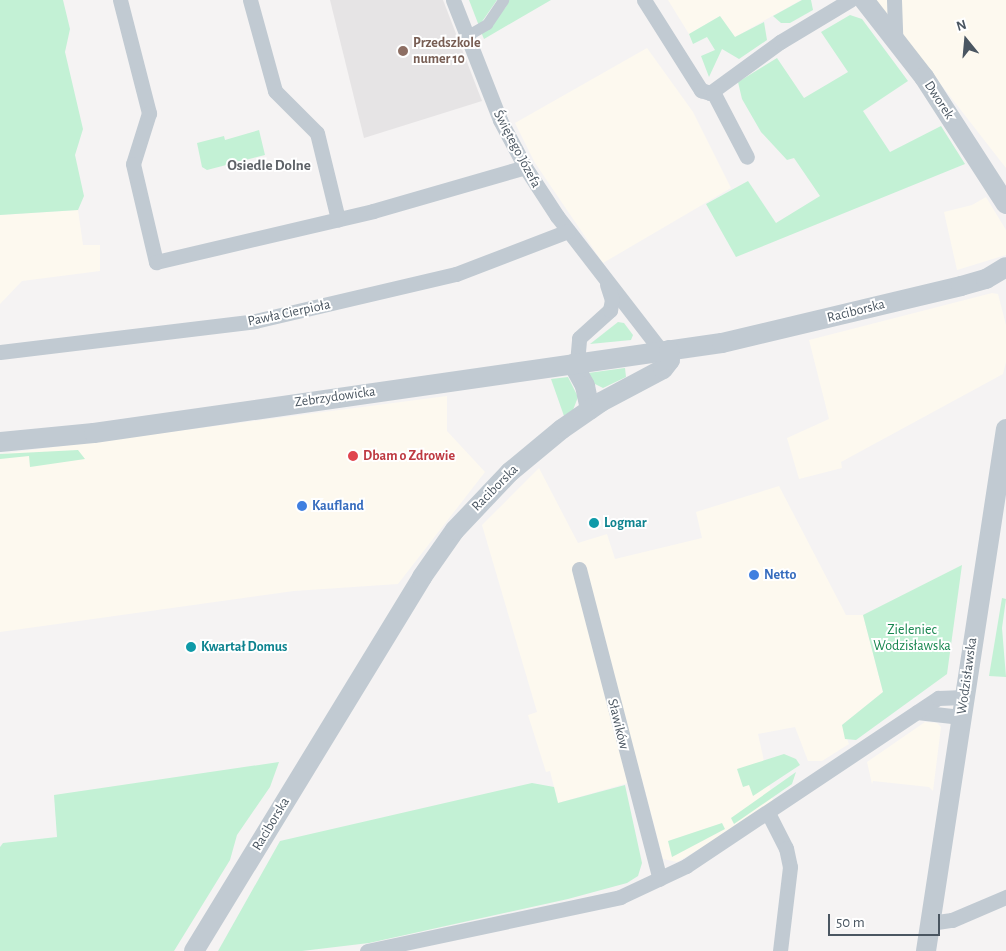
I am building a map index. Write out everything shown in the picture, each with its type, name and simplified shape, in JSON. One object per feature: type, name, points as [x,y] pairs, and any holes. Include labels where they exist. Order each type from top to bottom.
[{"type":"street","points":[[120,0],[149,113],[133,164],[156,262],[338,219],[524,167]]},
{"type":"street","points":[[250,0],[276,91],[317,133],[338,219]]},
{"type":"street","name":"Świętego Józefa","points":[[453,0],[502,124],[524,167],[607,283],[665,351]]},
{"type":"street","points":[[468,35],[487,24],[503,0]]},
{"type":"street","points":[[644,0],[701,90],[713,92],[761,55],[850,0]]},
{"type":"street","name":"Dworek","points":[[864,0],[895,38],[1006,204]]},
{"type":"street","points":[[894,0],[895,38]]},
{"type":"street","points":[[713,92],[747,157]]},
{"type":"street","name":"Pawła Cierpioła","points":[[0,352],[255,321],[456,274],[568,231]]},
{"type":"street","name":"Raciborska","points":[[194,951],[444,545],[510,472],[590,409],[663,369],[670,360],[665,351],[750,337],[986,279],[1006,267]]},
{"type":"street","name":"Raciborska","points":[[986,279],[1006,284]]},
{"type":"street","name":"Świętego Józefa","points":[[575,364],[578,339],[610,310],[612,300],[607,283]]},
{"type":"street","name":"Zebrzydowicka","points":[[0,442],[94,433],[665,351]]},
{"type":"street","points":[[575,364],[585,386],[590,409]]},
{"type":"street","name":"Wodzisławska","points":[[926,951],[1006,429]]},
{"type":"street","name":"Sławików","points":[[579,569],[660,879]]},
{"type":"street","points":[[367,951],[394,949],[615,898],[660,879],[686,866],[942,696],[964,697]]},
{"type":"street","points":[[917,712],[961,718]]},
{"type":"street","points":[[768,812],[786,848],[790,867],[780,951]]},
{"type":"street","points":[[930,923],[957,919],[1006,897]]},
{"type":"shaded area","name":"Przedszkole numer 10","points":[[330,0],[443,0],[482,101],[364,138]]},
{"type":"shaded area","points":[[668,0],[801,0],[735,37],[720,16],[689,34]]},
{"type":"shaded area","points":[[875,0],[1006,0],[1006,168]]},
{"type":"shaded area","points":[[647,48],[693,112],[731,188],[603,263],[535,163],[515,123]]},
{"type":"shaded area","points":[[986,197],[1006,230],[1006,255],[957,270],[944,212],[972,205]]},
{"type":"shaded area","points":[[78,210],[83,245],[100,245],[100,271],[22,281],[0,304],[0,215]]},
{"type":"shaded area","points":[[992,293],[998,294],[1006,325],[1006,362],[1003,374],[841,462],[842,468],[799,479],[787,438],[829,419],[809,340]]},
{"type":"shaded area","points":[[447,396],[447,431],[485,472],[398,584],[294,591],[0,632],[0,454]]},
{"type":"shaded area","points":[[539,468],[578,543],[607,534],[615,559],[702,538],[696,512],[779,486],[846,615],[863,615],[883,692],[842,725],[849,744],[822,761],[808,761],[795,727],[758,734],[774,806],[677,862],[663,859],[642,779],[558,803],[550,771],[546,772],[528,715],[537,712],[482,525]]},
{"type":"shaded area","points":[[925,722],[937,723],[941,727],[933,791],[929,787],[873,781],[872,784],[867,762]]},
{"type":"green space","points":[[0,0],[63,0],[70,29],[65,52],[83,129],[75,155],[84,196],[78,210],[0,215]]},
{"type":"green space","points":[[469,0],[497,0],[479,26]]},
{"type":"green space","points":[[507,0],[551,0],[484,39],[481,32],[506,7]]},
{"type":"green space","points":[[802,0],[811,0],[813,10],[790,23],[781,23],[773,16]]},
{"type":"green space","points":[[850,15],[862,19],[908,81],[863,111],[890,152],[941,126],[965,164],[736,257],[706,204],[748,181],[776,223],[820,196],[794,158],[787,160],[761,132],[742,99],[738,82],[777,58],[804,98],[848,72],[821,32]]},
{"type":"green space","points":[[720,16],[735,37],[764,22],[767,40],[739,59],[722,49],[709,77],[701,56],[715,50],[707,37],[693,44],[689,34]]},
{"type":"green space","points":[[259,130],[265,155],[207,170],[202,167],[197,143],[224,136],[225,140]]},
{"type":"green space","points":[[618,322],[624,323],[633,335],[631,340],[590,344]]},
{"type":"green space","points":[[625,368],[626,377],[603,388],[595,384],[588,373]]},
{"type":"green space","points":[[568,377],[578,397],[573,410],[564,416],[551,379]]},
{"type":"green space","points":[[78,450],[85,459],[30,467],[29,456],[0,459],[0,454]]},
{"type":"green space","name":"Zieleniec Wodzisławska","points":[[962,565],[947,674],[856,740],[845,739],[842,725],[883,692],[863,615]]},
{"type":"green space","points":[[1002,598],[1006,599],[1002,628],[1006,677],[989,676]]},
{"type":"green space","points":[[784,754],[796,759],[800,765],[753,796],[749,785],[743,787],[737,769]]},
{"type":"green space","points":[[279,762],[270,787],[237,835],[230,860],[174,951],[0,951],[0,847],[3,843],[57,837],[54,795]]},
{"type":"green space","points":[[796,772],[792,784],[734,824],[731,818]]},
{"type":"green space","points":[[532,783],[554,787],[558,803],[625,785],[642,863],[638,876],[627,883],[568,899],[369,943],[302,951],[218,951],[280,841]]},
{"type":"green space","points":[[722,823],[725,829],[672,857],[668,841]]},
{"type":"place","name":"Przedszkole numer 10","points":[[403,51]]},
{"type":"place","name":"Dbam o Zdrowie","points":[[353,456]]},
{"type":"place","name":"Kaufland","points":[[302,506]]},
{"type":"place","name":"Logmar","points":[[594,523]]},
{"type":"place","name":"Netto","points":[[754,575]]},
{"type":"place","name":"Kwartał Domus","points":[[191,647]]},
{"type":"district","name":"Osiedle Dolne","points":[[269,166]]}]
